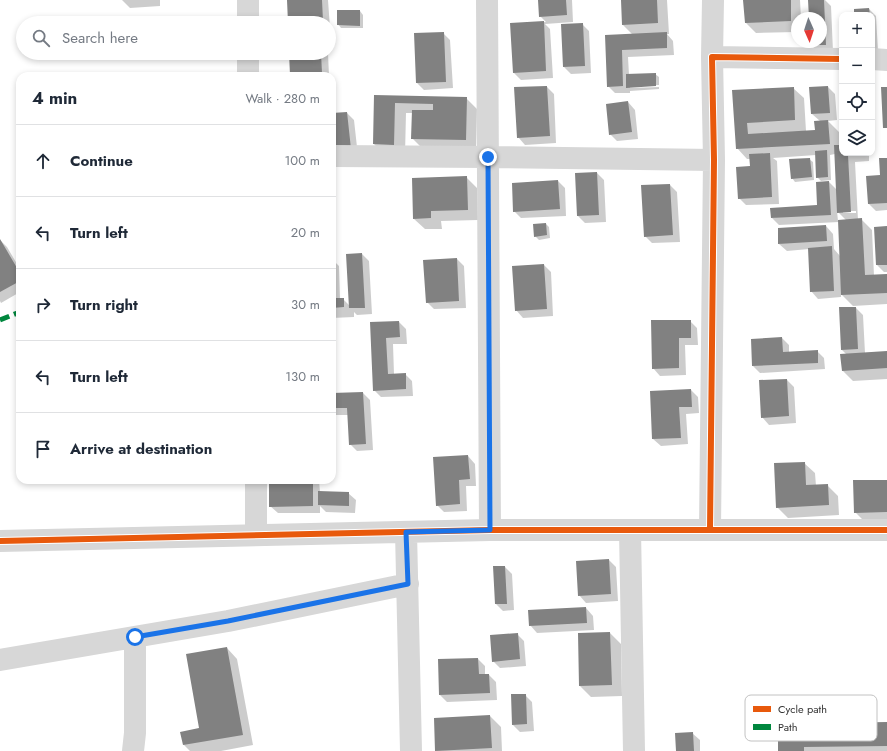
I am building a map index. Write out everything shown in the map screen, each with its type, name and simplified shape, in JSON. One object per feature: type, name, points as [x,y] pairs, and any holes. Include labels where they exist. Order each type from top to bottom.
[{"type":"street","points":[[248,0],[248,16]]},
{"type":"street","points":[[487,0],[490,530]]},
{"type":"street","points":[[710,529],[714,160],[712,57],[713,0]]},
{"type":"street","points":[[712,57],[839,59]]},
{"type":"street","points":[[875,59],[887,60]]},
{"type":"street","points":[[248,60],[248,72]]},
{"type":"street","points":[[336,156],[714,160]]},
{"type":"street","points":[[256,484],[256,534]]},
{"type":"street","points":[[0,541],[256,534],[490,530],[887,530]]},
{"type":"street","points":[[630,530],[634,751]]},
{"type":"street","points":[[406,532],[411,751]]},
{"type":"street","points":[[0,660],[228,621],[408,584]]},
{"type":"street","points":[[133,751],[135,734],[135,637]]},
{"type":"building","points":[[287,0],[322,0],[323,16],[288,16]]},
{"type":"building","points":[[538,0],[566,0],[567,15],[539,17]]},
{"type":"building","points":[[621,0],[657,0],[658,23],[622,25]]},
{"type":"building","points":[[743,0],[791,0],[791,21],[745,23]]},
{"type":"building","points":[[808,0],[824,0],[825,12],[809,12]]},
{"type":"building","points":[[869,8],[870,12],[854,12],[854,9]]},
{"type":"building","points":[[337,10],[360,10],[360,26],[337,25]]},
{"type":"building","points":[[544,21],[546,71],[513,73],[510,23]]},
{"type":"building","points":[[583,23],[585,66],[563,67],[561,24]]},
{"type":"building","points":[[444,32],[446,82],[416,83],[414,33]]},
{"type":"building","points":[[667,32],[667,48],[622,50],[623,86],[607,87],[605,35]]},
{"type":"building","points":[[289,60],[321,60],[322,72],[290,72]]},
{"type":"building","points":[[656,73],[656,86],[626,88],[626,74]]},
{"type":"building","points":[[547,86],[550,136],[517,138],[514,87]]},
{"type":"building","points":[[828,86],[830,113],[811,114],[809,87]]},
{"type":"building","points":[[794,87],[795,120],[747,123],[748,134],[815,130],[814,121],[828,120],[830,144],[736,149],[732,90]]},
{"type":"building","points":[[881,87],[887,87],[887,128],[883,128]]},
{"type":"building","points":[[374,95],[467,97],[466,140],[411,139],[412,110],[433,110],[433,104],[395,103],[394,145],[373,144]]},
{"type":"building","points":[[628,101],[632,132],[609,135],[606,104]]},
{"type":"building","points":[[347,112],[351,149],[336,151],[336,113]]},
{"type":"building","points":[[834,145],[839,145],[839,156],[848,156],[851,212],[837,213]]},
{"type":"building","points":[[827,150],[828,177],[816,178],[815,151]]},
{"type":"building","points":[[770,153],[772,197],[738,199],[736,167],[750,166],[749,154]]},
{"type":"building","points":[[810,158],[812,177],[791,179],[789,159]]},
{"type":"building","points":[[879,158],[887,158],[887,203],[868,204],[866,176],[880,175]]},
{"type":"building","points":[[597,172],[599,215],[577,216],[575,173]]},
{"type":"building","points":[[467,176],[468,210],[431,211],[431,218],[413,219],[412,178]]},
{"type":"building","points":[[558,180],[560,209],[513,212],[512,183]]},
{"type":"building","points":[[829,181],[831,215],[771,218],[770,208],[817,205],[816,182]]},
{"type":"building","points":[[670,184],[673,235],[644,237],[641,185]]},
{"type":"building","points":[[862,218],[865,275],[887,274],[887,293],[841,295],[838,220]]},
{"type":"building","points":[[546,223],[547,235],[534,237],[533,224]]},
{"type":"building","points":[[826,225],[827,241],[778,244],[778,228]]},
{"type":"building","points":[[887,226],[887,265],[876,265],[874,227]]},
{"type":"building","points":[[0,239],[16,266],[16,283],[0,292]]},
{"type":"building","points":[[832,246],[834,291],[810,292],[808,248]]},
{"type":"building","points":[[362,253],[365,308],[349,308],[346,254]]},
{"type":"building","points":[[457,258],[459,301],[426,303],[423,260]]},
{"type":"building","points":[[544,264],[547,309],[515,311],[512,266]]},
{"type":"building","points":[[336,298],[344,298],[344,307],[336,308]]},
{"type":"building","points":[[839,307],[856,307],[858,349],[841,350]]},
{"type":"building","points":[[651,320],[691,320],[691,338],[679,338],[679,368],[652,369]]},
{"type":"building","points":[[399,321],[400,337],[386,338],[388,374],[406,373],[406,389],[373,391],[370,322]]},
{"type":"building","points":[[782,337],[783,352],[818,350],[818,363],[752,366],[751,339]]},
{"type":"building","points":[[887,351],[887,368],[842,371],[840,354]]},
{"type":"building","points":[[787,379],[789,416],[761,418],[759,380]]},
{"type":"building","points":[[691,389],[692,407],[679,407],[681,438],[652,439],[650,391]]},
{"type":"building","points":[[363,392],[366,444],[349,445],[347,408],[336,408],[336,393]]},
{"type":"building","points":[[468,455],[470,479],[459,480],[460,504],[436,506],[433,457]]},
{"type":"building","points":[[805,462],[806,485],[828,484],[829,505],[776,508],[774,463]]},
{"type":"building","points":[[853,480],[887,480],[887,512],[854,513]]},
{"type":"building","points":[[269,484],[313,484],[313,506],[269,507]]},
{"type":"building","points":[[318,491],[349,492],[349,506],[318,505]]},
{"type":"building","points":[[609,559],[611,594],[578,596],[576,561]]},
{"type":"building","points":[[493,566],[505,566],[507,604],[495,604]]},
{"type":"building","points":[[586,607],[587,623],[529,626],[528,610]]},
{"type":"building","points":[[610,632],[612,685],[579,686],[578,633]]},
{"type":"building","points":[[518,633],[520,659],[492,662],[490,635]]},
{"type":"building","points":[[227,647],[243,735],[183,745],[180,732],[199,728],[186,654]]},
{"type":"building","points":[[478,658],[479,674],[489,674],[490,693],[439,695],[438,659]]},
{"type":"building","points":[[511,694],[526,694],[527,724],[512,725]]},
{"type":"building","points":[[490,715],[492,748],[435,751],[434,718]]},
{"type":"building","points":[[877,722],[887,722],[887,746],[804,747],[804,751],[778,751],[778,741],[877,741]]},
{"type":"building","points":[[693,732],[694,751],[676,751],[675,733]]},
{"type":"marked path","points":[[0,320],[16,314]]},
{"type":"cycle path","points":[[710,529],[714,160],[712,57],[839,59]]},
{"type":"cycle path","points":[[0,541],[490,530],[887,530]]},
{"type":"route","points":[[135,637],[228,621],[408,584],[406,532],[490,530],[488,157]]}]
